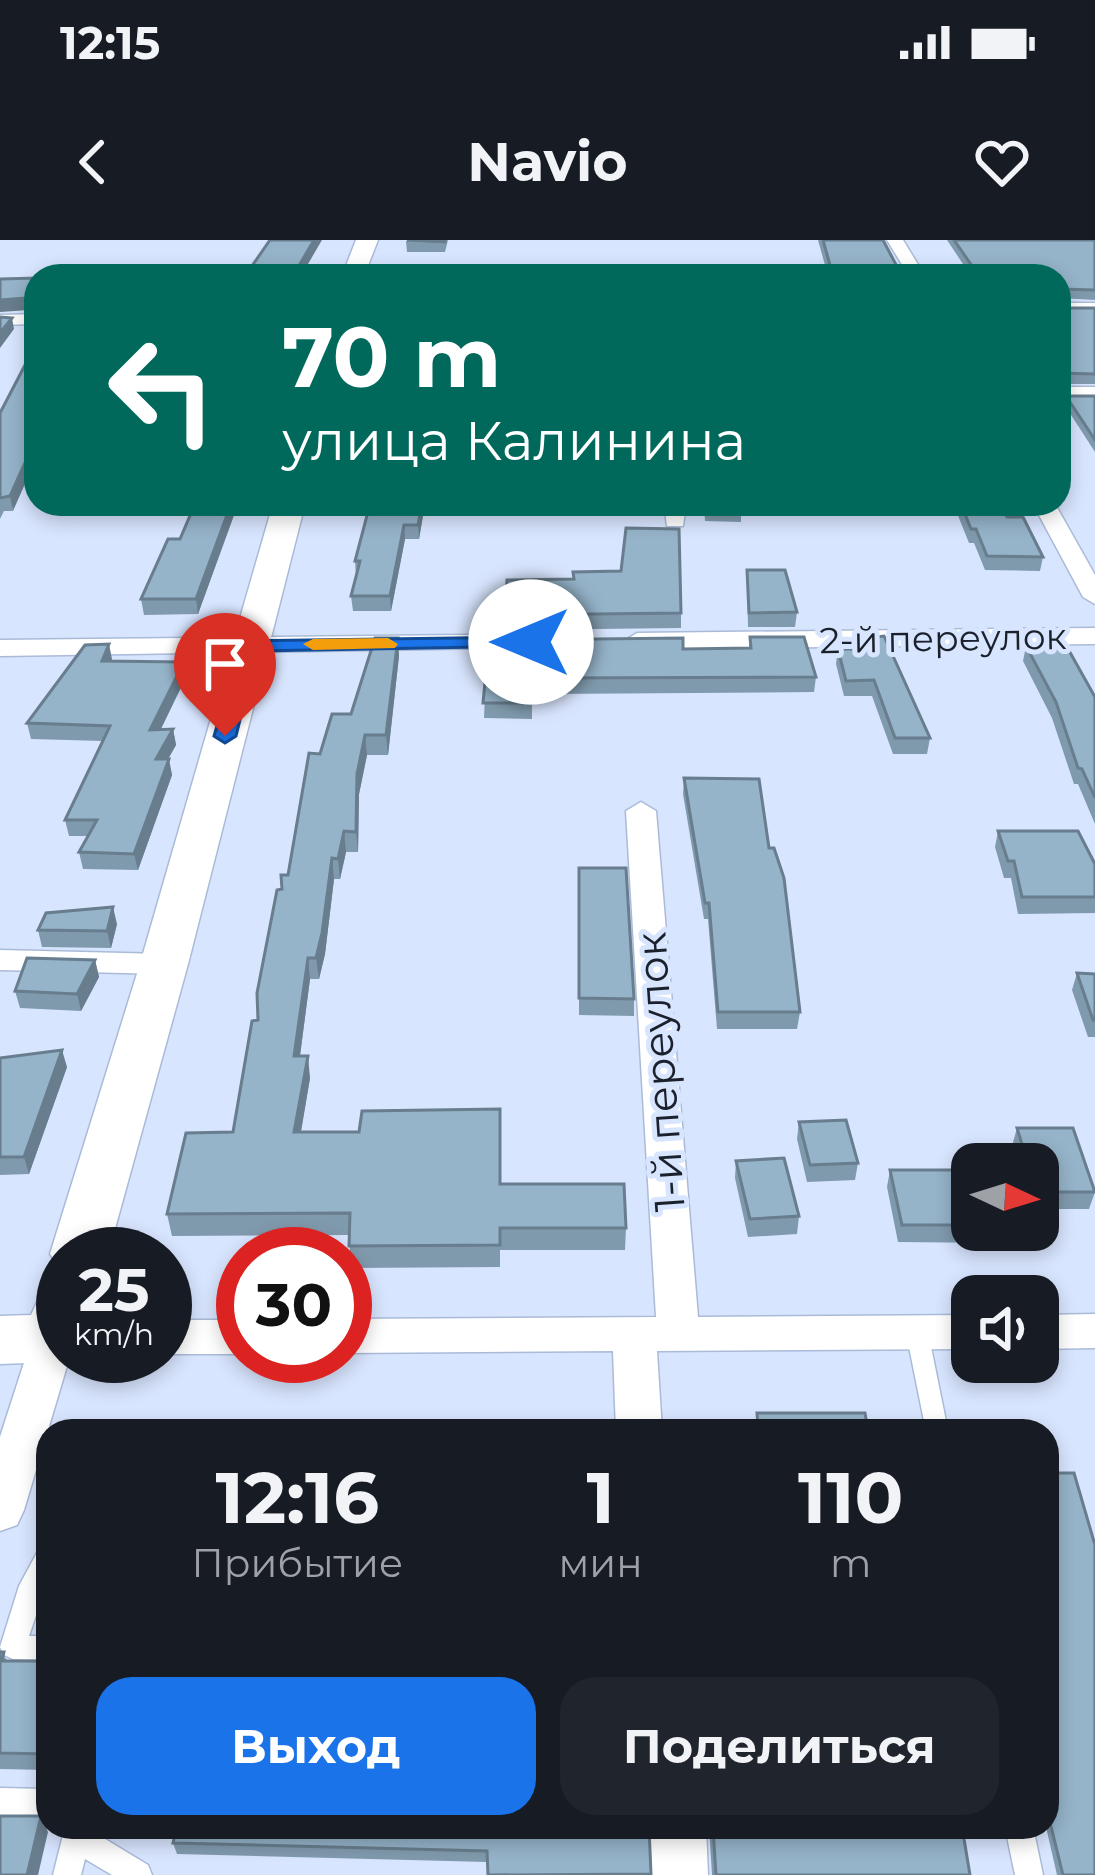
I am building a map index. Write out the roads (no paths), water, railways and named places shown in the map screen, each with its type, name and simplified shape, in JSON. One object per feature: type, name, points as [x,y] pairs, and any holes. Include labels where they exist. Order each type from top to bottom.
[{"type":"main road","points":[[87,1227],[287,516]]},
{"type":"street","points":[[1051,516],[1095,597]]},
{"type":"street","name":"2-й переулок","points":[[0,648],[1095,636]]},
{"type":"street","name":"1-й переулок","points":[[641,811],[678,1334]]},
{"type":"street","points":[[0,960],[164,964]]},
{"type":"street","points":[[1059,1332],[1095,1331]]},
{"type":"street","points":[[372,1336],[951,1332]]},
{"type":"street","points":[[634,1334],[638,1419]]},
{"type":"street","points":[[0,1510],[36,1367]]},
{"type":"street","points":[[678,1839],[680,1875]]},
{"type":"lane","points":[[917,1332],[935,1419]]},
{"type":"lane","points":[[36,1575],[12,1610],[13,1647],[36,1648]]},
{"type":"lane","points":[[0,1802],[36,1803]]},
{"type":"lane","points":[[68,1875],[76,1839]]},
{"type":"lane","points":[[88,1839],[138,1875]]},
{"type":"lane","points":[[1021,1839],[1028,1875]]}]
